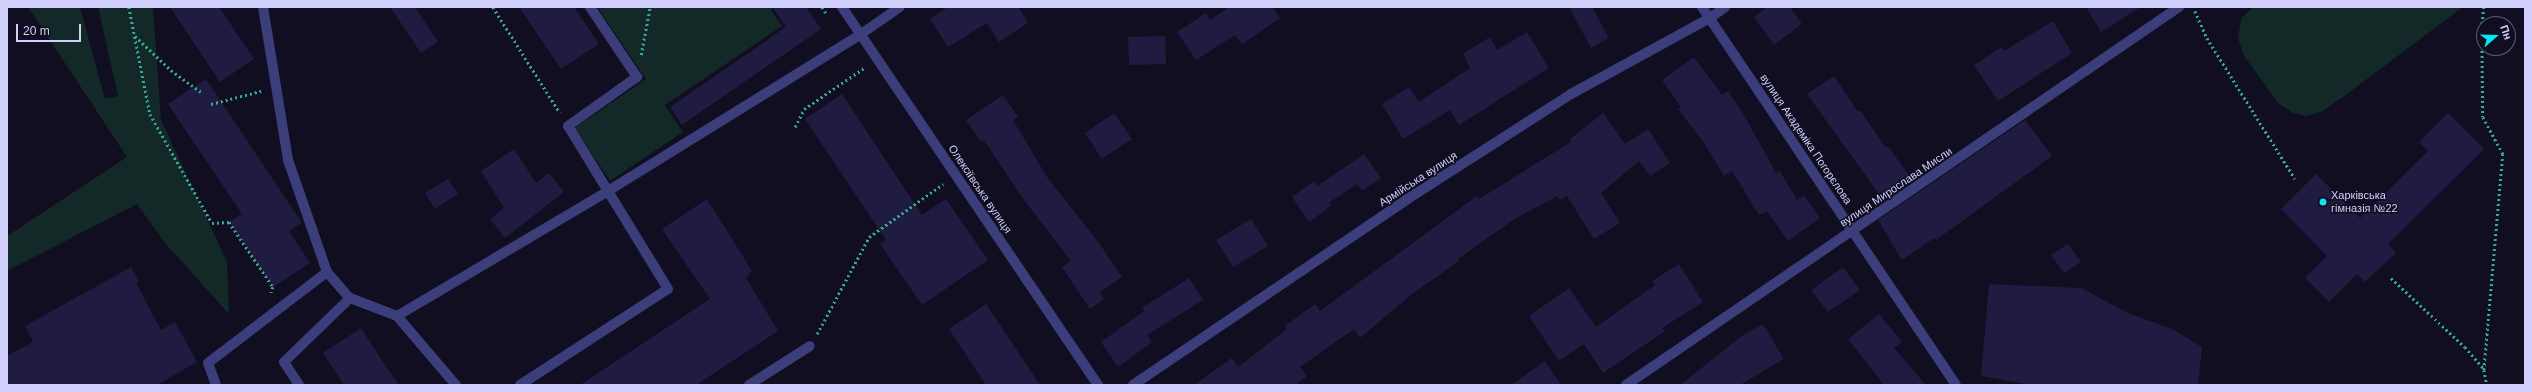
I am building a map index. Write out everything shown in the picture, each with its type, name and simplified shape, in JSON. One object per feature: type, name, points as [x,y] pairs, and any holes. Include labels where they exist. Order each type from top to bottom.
[{"type":"street","points":[[262,7],[277,87],[288,160],[327,272],[350,298],[397,316],[456,385]]},
{"type":"street","points":[[520,385],[668,289],[568,126],[637,77],[590,7]]},
{"type":"street","name":"Олексіївська вулиця","points":[[842,7],[1098,385]]},
{"type":"street","points":[[397,316],[608,190],[861,34],[900,7]]},
{"type":"street","name":"вулиця Академіка Погорєлова","points":[[1702,7],[1854,230],[1956,385]]},
{"type":"street","name":"Армійська вулиця","points":[[1133,385],[1406,200],[1571,94],[1710,18],[1726,7]]},
{"type":"street","name":"вулиця Мирослава Мисли","points":[[1626,385],[2178,7]]},
{"type":"street","points":[[216,385],[208,363],[327,272]]},
{"type":"street","points":[[299,385],[284,362],[350,298]]},
{"type":"street","points":[[749,385],[810,346]]},
{"type":"path","points":[[129,7],[150,114],[212,223],[229,222],[273,287],[264,321]]},
{"type":"path","points":[[493,7],[568,126]]},
{"type":"path","points":[[637,77],[650,7]]},
{"type":"path","points":[[2193,7],[2207,38],[2295,179]]},
{"type":"path","points":[[2484,7],[2482,26],[2483,117],[2503,154],[2484,370],[2487,385]]},
{"type":"path","points":[[135,36],[171,70],[201,92]]},
{"type":"path","points":[[795,127],[804,109],[864,68]]},
{"type":"path","points":[[211,104],[277,87]]},
{"type":"path","points":[[810,346],[869,237],[956,175]]},
{"type":"path","points":[[2391,278],[2465,347],[2484,370]]},
{"type":"green space","points":[[28,7],[80,7],[105,99],[118,96],[98,7],[153,7],[161,120],[227,262],[229,314],[165,243],[137,204],[7,271],[7,236],[127,157]]},
{"type":"green space","points":[[597,7],[774,7],[771,10],[782,26],[665,105],[683,132],[610,181],[575,128],[646,79]]},
{"type":"green space","points":[[2253,7],[2463,7],[2343,97],[2321,112],[2306,116],[2293,113],[2278,103],[2244,56],[2238,38],[2241,19]]},
{"type":"building","points":[[170,7],[219,7],[254,59],[220,82]]},
{"type":"building","points":[[390,7],[415,7],[438,42],[421,53]]},
{"type":"building","points":[[519,7],[574,7],[599,44],[561,69]]},
{"type":"building","points":[[772,7],[806,7],[821,29],[682,125],[670,107],[786,27]]},
{"type":"building","points":[[948,7],[1018,7],[1028,23],[999,42],[987,23],[948,47],[930,19]]},
{"type":"building","points":[[1229,7],[1272,7],[1280,18],[1242,44],[1235,35],[1196,60],[1177,32],[1206,13],[1210,20]]},
{"type":"building","points":[[1569,7],[1592,7],[1609,38],[1591,48]]},
{"type":"building","points":[[1767,7],[1790,7],[1802,24],[1774,45],[1754,17]]},
{"type":"building","points":[[2086,7],[2141,7],[2101,32]]},
{"type":"building","points":[[2053,21],[2072,53],[1998,101],[1974,65],[2001,47],[2004,51]]},
{"type":"building","points":[[1527,32],[1549,68],[1459,125],[1450,110],[1403,139],[1382,104],[1409,87],[1419,102],[1470,68],[1463,54],[1490,37],[1497,50]]},
{"type":"building","points":[[1165,36],[1166,64],[1129,65],[1128,37]]},
{"type":"building","points":[[1694,57],[1722,95],[1728,91],[1744,115],[1776,173],[1780,171],[1797,200],[1804,195],[1820,218],[1788,241],[1767,211],[1759,215],[1732,171],[1724,176],[1704,143],[1678,109],[1681,107],[1662,80]]},
{"type":"building","points":[[1834,76],[1858,112],[1860,110],[1886,148],[1888,146],[1913,181],[1884,201],[1807,94]]},
{"type":"building","points":[[206,79],[302,223],[289,231],[310,263],[273,287],[229,222],[242,214],[168,104]]},
{"type":"building","points":[[842,94],[922,215],[946,199],[988,260],[922,305],[880,244],[886,240],[805,119]]},
{"type":"building","points":[[1003,95],[1018,117],[1013,120],[1047,177],[1099,243],[1122,277],[1100,292],[1104,299],[1090,309],[1062,267],[1071,261],[1021,196],[984,140],[981,142],[966,120]]},
{"type":"building","points":[[1114,113],[1132,139],[1102,159],[1085,133]]},
{"type":"building","points":[[1603,113],[1625,144],[1648,129],[1670,163],[1650,176],[1639,161],[1601,193],[1620,223],[1594,239],[1567,196],[1560,200],[1557,196],[1513,220],[1458,259],[1459,261],[1412,294],[1360,338],[1354,329],[1300,367],[1307,376],[1296,385],[1194,385],[1232,358],[1238,367],[1287,329],[1285,326],[1315,304],[1320,311],[1477,196],[1479,199],[1571,142],[1570,139]]},
{"type":"building","points":[[2448,113],[2484,149],[2388,244],[2396,253],[2365,282],[2357,274],[2329,302],[2305,278],[2327,256],[2281,209],[2316,174],[2360,218],[2428,151],[2419,142]]},
{"type":"building","points":[[2025,120],[2052,156],[1936,240],[1934,238],[1902,260],[1878,220]]},
{"type":"building","points":[[514,149],[536,183],[549,173],[564,192],[505,238],[490,219],[504,208],[481,171]]},
{"type":"building","points":[[1364,154],[1381,178],[1362,191],[1357,184],[1329,203],[1331,206],[1309,222],[1292,197],[1314,181],[1317,186]]},
{"type":"building","points":[[448,179],[458,194],[435,209],[425,193]]},
{"type":"building","points":[[707,199],[752,271],[746,278],[778,331],[696,385],[580,385],[710,299],[662,229]]},
{"type":"building","points":[[1251,219],[1268,246],[1233,267],[1216,240]]},
{"type":"building","points":[[2068,244],[2081,262],[2064,273],[2051,255]]},
{"type":"building","points":[[1679,264],[1703,302],[1662,328],[1665,331],[1603,373],[1584,344],[1559,361],[1529,316],[1569,288],[1596,327],[1655,285],[1652,281]]},
{"type":"building","points":[[131,267],[139,282],[136,283],[161,330],[175,322],[197,362],[157,385],[7,385],[7,356],[33,342],[25,326]]},
{"type":"building","points":[[1843,267],[1860,290],[1828,312],[1811,290]]},
{"type":"building","points":[[1189,278],[1203,300],[1147,335],[1152,342],[1118,367],[1101,342],[1144,311],[1142,308]]},
{"type":"building","points":[[1989,284],[2081,288],[2128,313],[2172,329],[2202,347],[2198,385],[2031,385],[1981,376]]},
{"type":"building","points":[[986,304],[1040,385],[986,385],[949,329]]},
{"type":"building","points":[[1879,314],[1902,342],[1894,348],[1926,385],[1884,385],[1848,339]]},
{"type":"building","points":[[1763,324],[1784,359],[1740,385],[1680,385],[1743,335]]},
{"type":"building","points":[[361,328],[399,385],[344,385],[323,353]]},
{"type":"building","points":[[1545,361],[1561,385],[1511,385]]},
{"type":"place","name":"Харківська гімназія №22","points":[[2323,202]]}]
